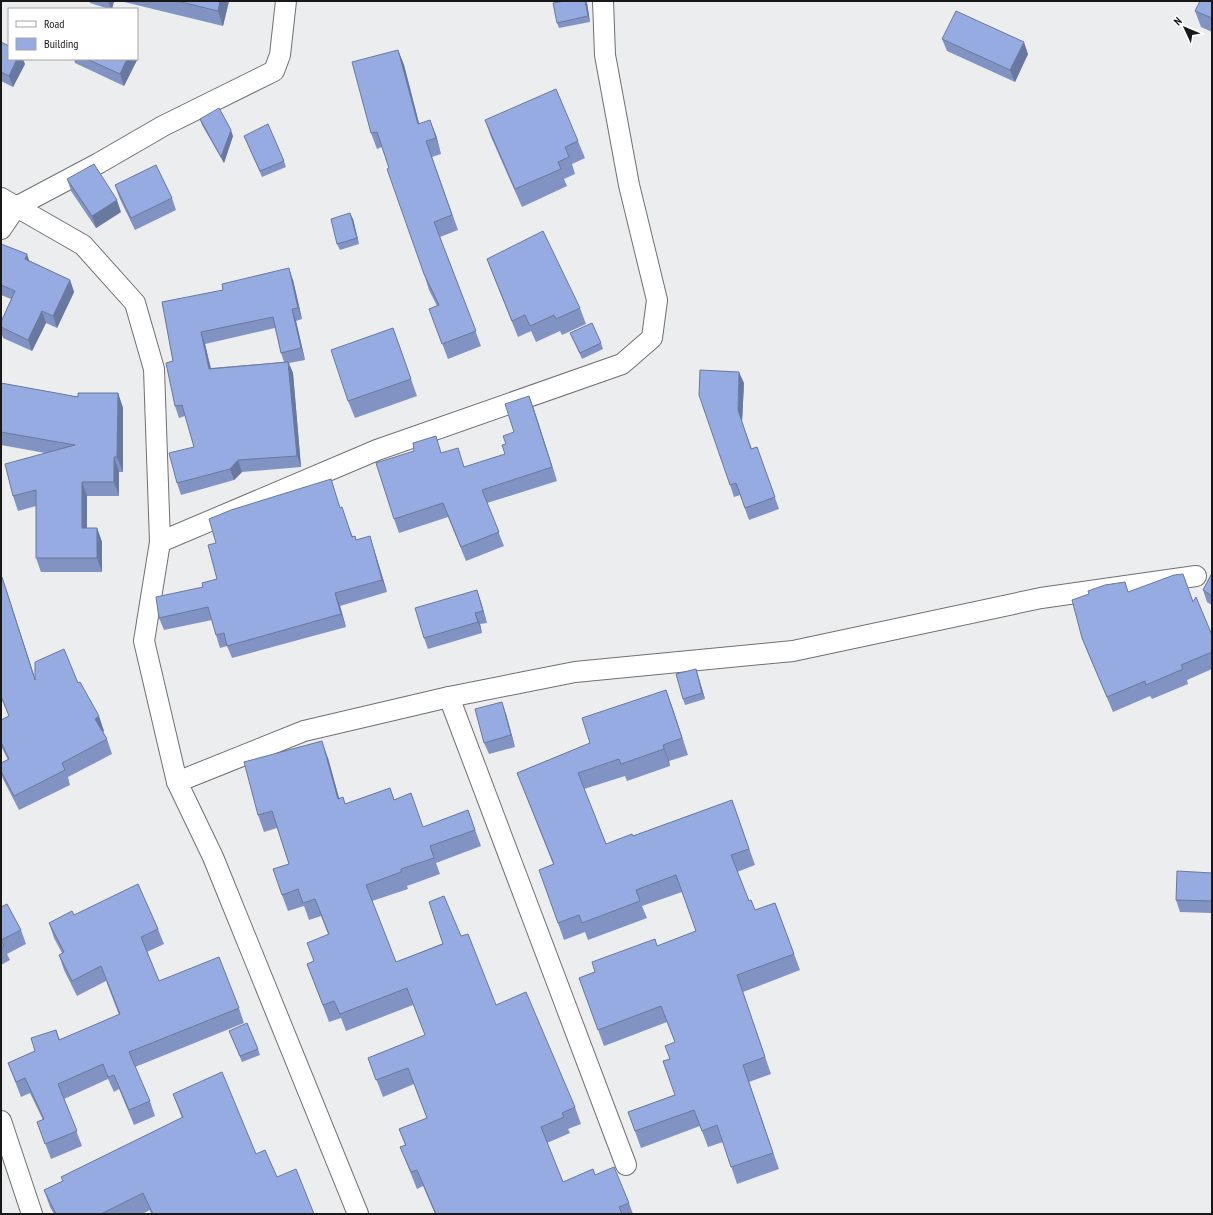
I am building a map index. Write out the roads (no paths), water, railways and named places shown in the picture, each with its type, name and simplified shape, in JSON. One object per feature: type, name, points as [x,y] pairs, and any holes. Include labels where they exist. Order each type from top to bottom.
[{"type":"street","points":[[1,229],[9,203],[274,71],[280,56],[286,1]]},
{"type":"street","points":[[160,542],[377,450],[622,364],[652,338],[657,300],[629,186],[605,56],[603,1]]},
{"type":"street","points":[[9,203],[83,245],[135,303],[154,369],[160,542],[144,641],[177,782],[213,857],[358,1214]]},
{"type":"street","points":[[177,782],[304,731],[449,697],[576,672],[793,651],[1041,598],[1196,576]]},
{"type":"street","points":[[449,697],[626,1164]]},
{"type":"street","points":[[1,1122],[32,1214]]}]
